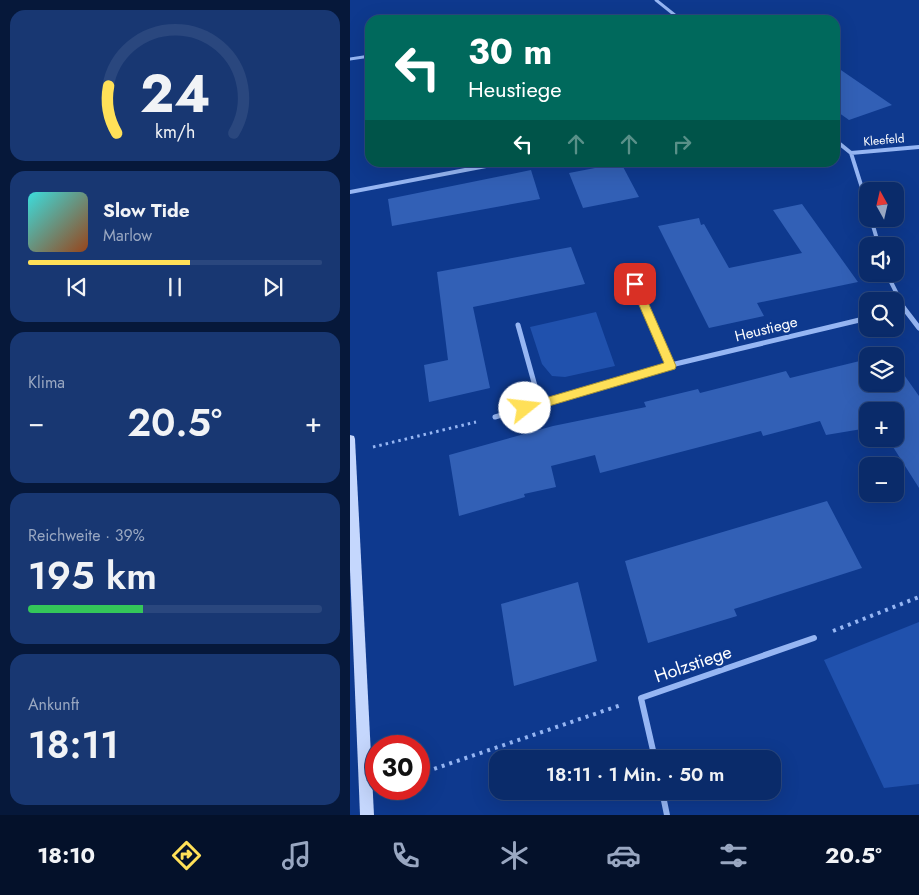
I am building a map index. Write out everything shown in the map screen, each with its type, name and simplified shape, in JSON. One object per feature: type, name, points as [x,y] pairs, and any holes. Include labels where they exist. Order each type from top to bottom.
[{"type":"main road","points":[[350,439],[352,552],[368,815]]},
{"type":"street","points":[[656,0],[675,15]]},
{"type":"street","points":[[350,59],[365,57]]},
{"type":"street","points":[[840,144],[851,153],[860,182]]},
{"type":"street","name":"Kleefeld","points":[[851,153],[919,147]]},
{"type":"street","points":[[350,192],[481,167]]},
{"type":"street","points":[[635,284],[671,366]]},
{"type":"street","points":[[904,309],[919,328]]},
{"type":"street","name":"Heustiege","points":[[495,417],[671,366],[859,320]]},
{"type":"street","points":[[518,325],[540,404]]},
{"type":"street","name":"Holzstiege","points":[[653,750],[641,698],[814,638]]},
{"type":"street","points":[[664,800],[667,815]]},
{"type":"path","points":[[351,453],[495,417]]},
{"type":"path","points":[[814,638],[908,603],[919,597]]},
{"type":"path","points":[[430,770],[641,698]]},
{"type":"shaded area","points":[[596,312],[615,366],[565,377],[552,376],[542,364],[530,327]]},
{"type":"shaded area","points":[[919,622],[919,784],[884,788],[824,660]]},
{"type":"building","points":[[840,69],[892,105],[849,120],[840,114]]},
{"type":"building","points":[[600,167],[623,167],[639,197],[583,208],[569,173]]},
{"type":"building","points":[[531,170],[540,199],[392,226],[388,199]]},
{"type":"building","points":[[802,204],[858,282],[757,303],[764,316],[709,328],[658,226],[699,218],[701,225],[704,224],[729,268],[802,253],[773,210]]},
{"type":"building","points":[[571,247],[585,284],[473,307],[490,388],[429,402],[424,365],[448,360],[437,272]]},
{"type":"building","points":[[859,361],[859,392],[904,392],[904,375],[919,396],[919,488],[904,464],[904,457],[899,457],[893,447],[904,447],[904,402],[859,402],[859,430],[826,435],[820,421],[763,436],[761,431],[600,473],[595,455],[551,466],[556,487],[524,494],[525,497],[459,516],[449,455],[553,426],[646,407],[644,402],[698,389],[700,393],[786,371],[790,378]]},
{"type":"building","points":[[827,501],[862,568],[734,609],[737,616],[648,643],[625,561]]},
{"type":"building","points":[[578,582],[597,661],[514,686],[501,604]]},
{"type":"route","points":[[525,408],[671,366],[635,284]]}]
